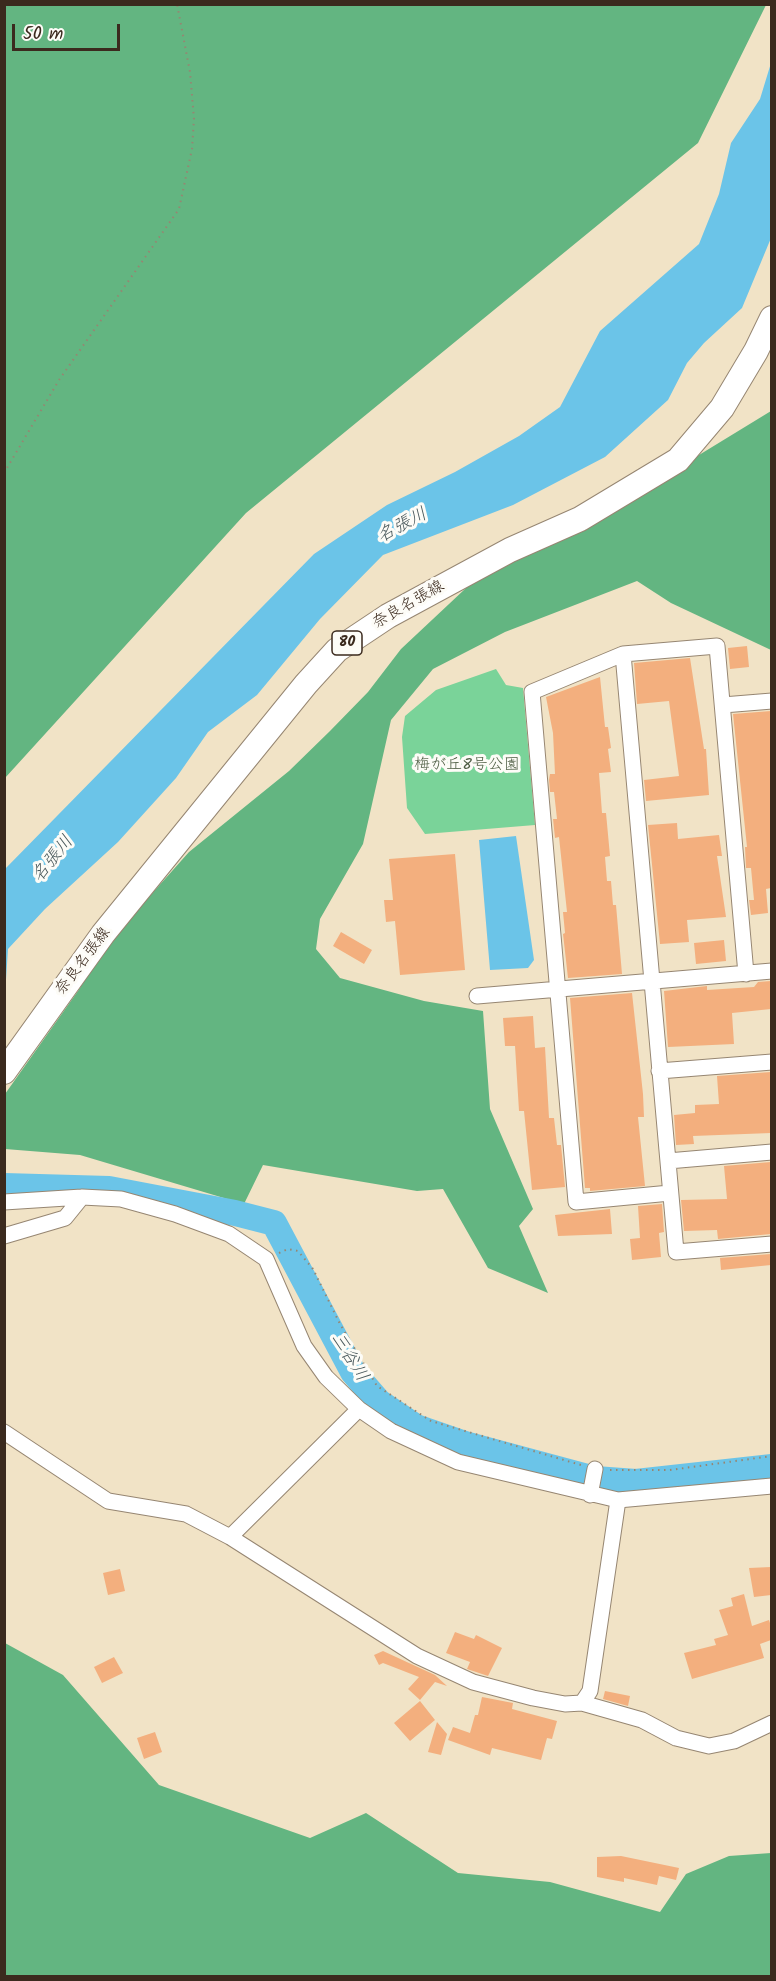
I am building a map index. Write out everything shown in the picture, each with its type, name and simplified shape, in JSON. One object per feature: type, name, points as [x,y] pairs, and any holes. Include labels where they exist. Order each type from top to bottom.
[{"type":"main road","name":"奈良名張線","points":[[4,1072],[104,934],[306,684],[338,650],[406,606],[510,550],[580,519],[678,460],[722,408],[756,351],[771,318]]},
{"type":"street","points":[[670,1193],[576,1202],[532,692],[623,654],[717,646],[746,974]]},
{"type":"street","points":[[623,654],[675,1252],[771,1244]]},
{"type":"street","points":[[723,705],[771,701]]},
{"type":"street","points":[[477,996],[771,971]]},
{"type":"street","points":[[659,1071],[771,1062]]},
{"type":"street","points":[[668,1161],[771,1152]]},
{"type":"street","points":[[4,1202],[81,1197],[121,1199],[175,1214],[229,1234],[266,1258],[304,1346],[326,1377],[359,1409],[391,1431],[458,1462],[618,1500],[771,1486]]},
{"type":"street","points":[[4,1236],[65,1218],[81,1197]]},
{"type":"street","points":[[230,1537],[359,1409]]},
{"type":"street","points":[[4,1432],[108,1501],[186,1514],[230,1537],[417,1656],[473,1682],[533,1698],[565,1704],[582,1703],[642,1719],[676,1738],[709,1746],[734,1741],[771,1723]]},
{"type":"street","points":[[590,1494],[595,1471]]},
{"type":"street","points":[[582,1703],[590,1691],[618,1500]]},
{"type":"path","points":[[4,473],[59,380],[179,209],[192,149],[194,119],[190,72],[177,4]]},
{"type":"path","points":[[288,1249],[298,1251],[313,1269],[340,1324],[377,1386],[431,1421],[595,1471],[670,1470],[771,1456]]},
{"type":"green space","points":[[5,4],[766,5],[698,143],[246,513],[5,778]]},
{"type":"green space","points":[[771,411],[771,650],[671,603],[637,581],[505,632],[433,669],[391,720],[363,844],[320,919],[316,949],[340,978],[424,1001],[483,1011],[490,1109],[533,1209],[519,1226],[548,1293],[488,1268],[443,1189],[417,1191],[263,1165],[244,1204],[80,1155],[5,1149],[5,1094],[78,991],[107,944],[189,852],[289,771],[368,692],[401,649],[481,574],[645,488]]},
{"type":"green space","name":"梅が丘8号公園","points":[[496,669],[506,685],[523,688],[535,825],[425,834],[407,808],[402,737],[405,716],[436,690]]},
{"type":"green space","points":[[5,1643],[63,1675],[159,1785],[310,1838],[366,1813],[458,1873],[550,1882],[660,1912],[686,1874],[729,1856],[771,1853],[771,1976],[5,1976]]},
{"type":"water","name":"名張川","points":[[771,63],[771,238],[742,308],[704,343],[687,363],[668,400],[605,457],[513,505],[383,555],[320,619],[257,695],[208,732],[176,778],[118,842],[45,909],[8,949],[5,995],[5,869],[314,554],[387,505],[455,472],[519,436],[560,407],[600,331],[699,244],[719,194],[731,143],[760,99]]},
{"type":"water","points":[[516,836],[534,960],[528,968],[490,970],[479,840]]},
{"type":"building","points":[[747,646],[749,667],[730,669],[728,648]]},
{"type":"building","points":[[690,658],[704,749],[706,749],[709,795],[646,801],[644,780],[679,776],[669,701],[637,704],[634,663]]},
{"type":"building","points":[[600,677],[605,727],[608,727],[611,748],[608,749],[611,772],[599,773],[602,813],[606,813],[610,856],[605,857],[607,881],[611,881],[613,905],[616,905],[622,974],[568,978],[563,934],[565,933],[563,912],[567,912],[559,837],[555,838],[553,819],[557,819],[554,792],[550,792],[549,780],[550,774],[555,774],[553,733],[546,697]]},
{"type":"building","points":[[771,711],[771,888],[766,889],[768,913],[751,915],[749,900],[754,900],[751,868],[746,868],[745,847],[747,847],[733,714]]},
{"type":"building","points":[[677,823],[678,839],[719,835],[722,856],[717,856],[726,917],[687,920],[689,942],[660,944],[648,825]]},
{"type":"building","points":[[455,854],[465,970],[400,975],[395,921],[386,922],[384,900],[393,900],[389,859]]},
{"type":"building","points":[[341,932],[372,950],[364,964],[333,946]]},
{"type":"building","points":[[724,940],[726,961],[696,964],[694,943]]},
{"type":"building","points":[[771,981],[771,1009],[732,1013],[734,1044],[668,1047],[664,991],[707,986],[707,990],[754,987],[758,982]]},
{"type":"building","points":[[632,993],[643,1094],[644,1117],[638,1117],[645,1186],[590,1191],[590,1188],[585,1188],[570,998]]},
{"type":"building","points":[[533,1016],[535,1048],[545,1047],[549,1118],[554,1118],[557,1145],[561,1145],[565,1187],[532,1190],[524,1111],[519,1111],[515,1046],[505,1046],[503,1018]]},
{"type":"building","points":[[771,1072],[771,1133],[693,1136],[694,1144],[676,1145],[674,1115],[695,1113],[695,1105],[719,1104],[717,1076]]},
{"type":"building","points":[[771,1162],[771,1234],[718,1239],[717,1230],[684,1231],[681,1200],[727,1199],[724,1166]]},
{"type":"building","points":[[662,1204],[664,1232],[659,1233],[661,1257],[632,1260],[630,1239],[640,1238],[638,1206]]},
{"type":"building","points":[[610,1209],[612,1234],[558,1236],[555,1215]]},
{"type":"building","points":[[771,1254],[771,1265],[721,1270],[720,1258]]},
{"type":"building","points":[[771,1567],[771,1595],[754,1597],[749,1568]]},
{"type":"building","points":[[120,1569],[125,1591],[108,1595],[103,1573]]},
{"type":"building","points":[[744,1594],[752,1626],[769,1620],[771,1626],[771,1640],[760,1644],[764,1658],[692,1679],[684,1653],[716,1645],[714,1639],[728,1635],[719,1610],[733,1606],[731,1598]]},
{"type":"building","points":[[455,1632],[474,1639],[476,1635],[502,1648],[488,1676],[467,1669],[470,1662],[446,1653]]},
{"type":"building","points":[[383,1651],[435,1675],[447,1686],[435,1682],[420,1700],[408,1689],[419,1677],[383,1663],[379,1665],[374,1655]]},
{"type":"building","points":[[114,1657],[123,1673],[102,1683],[94,1667]]},
{"type":"building","points":[[605,1691],[630,1696],[628,1706],[603,1699]]},
{"type":"building","points":[[482,1697],[513,1703],[512,1709],[557,1721],[552,1739],[547,1738],[541,1760],[492,1748],[490,1755],[448,1740],[453,1727],[470,1733],[475,1715],[478,1715]]},
{"type":"building","points":[[420,1701],[435,1720],[410,1741],[394,1723]]},
{"type":"building","points":[[437,1722],[447,1734],[441,1755],[428,1752]]},
{"type":"building","points":[[155,1732],[162,1752],[144,1759],[137,1738]]},
{"type":"building","points":[[621,1856],[679,1868],[676,1880],[659,1876],[657,1885],[624,1878],[624,1882],[597,1877],[597,1857]]},
{"type":"waterway","name":"三谷川","points":[[4,1186],[109,1189],[235,1213],[274,1223],[353,1372],[379,1402],[416,1427],[465,1444],[595,1479],[636,1482],[772,1467]]}]
